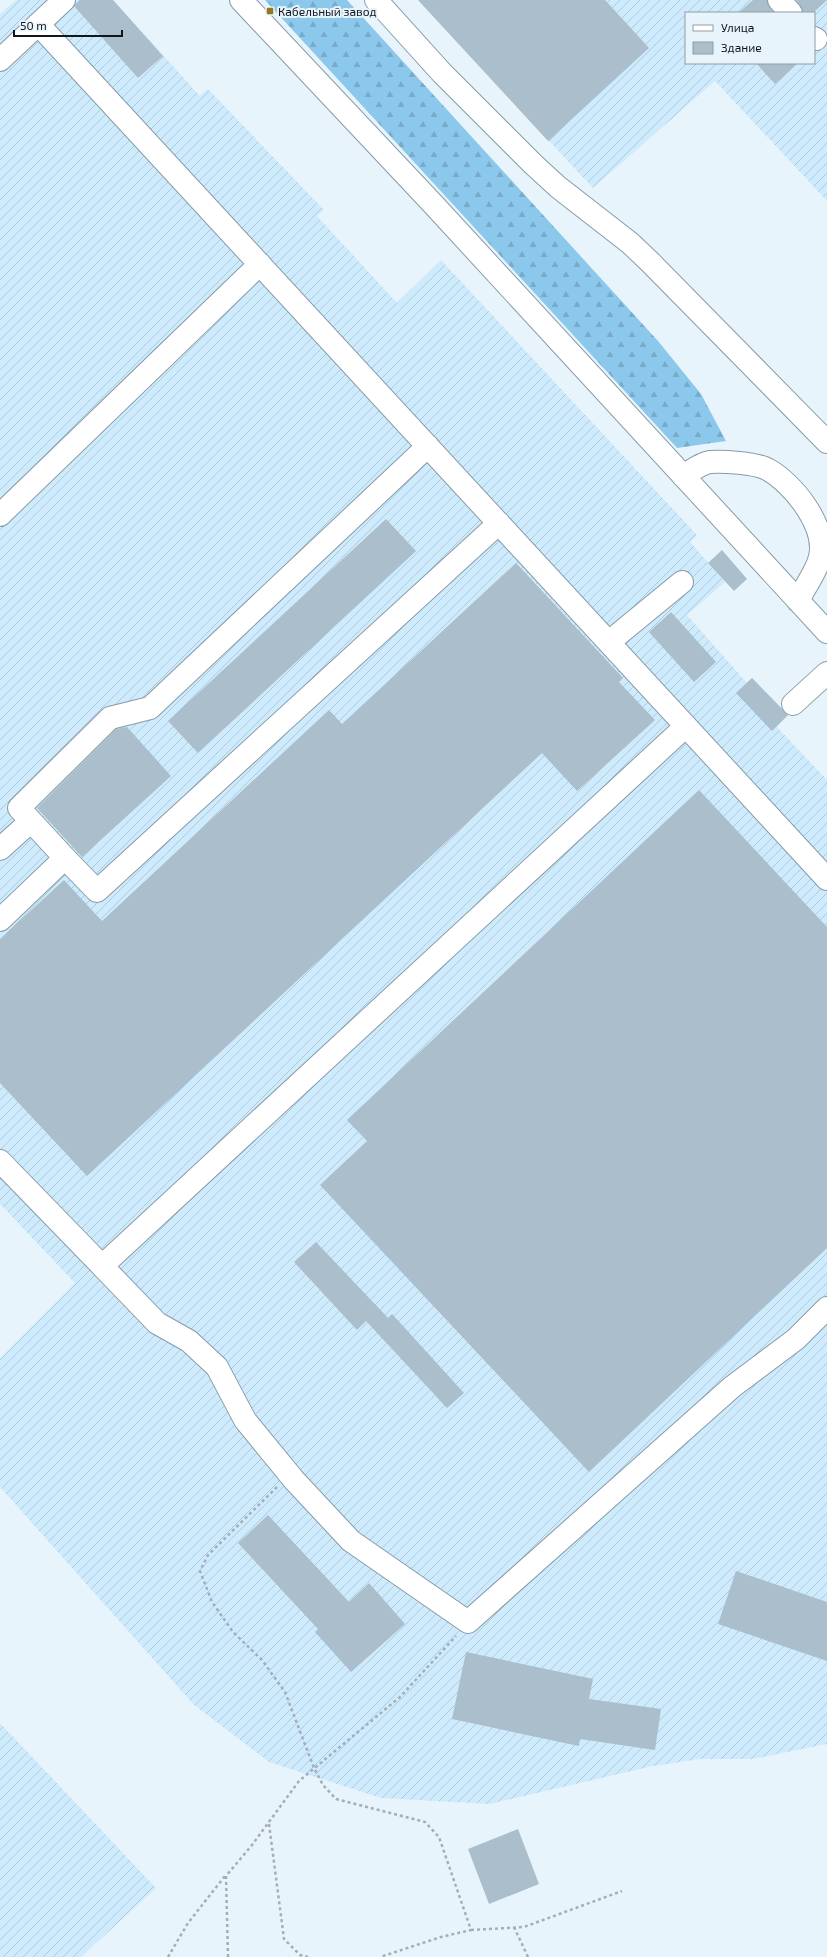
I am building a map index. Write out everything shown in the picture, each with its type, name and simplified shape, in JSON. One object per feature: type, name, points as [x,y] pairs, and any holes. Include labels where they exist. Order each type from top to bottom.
[{"type":"street","points":[[0,60],[64,0]]},
{"type":"street","points":[[241,0],[433,204],[827,632]]},
{"type":"street","points":[[376,0],[442,72],[533,164],[558,188],[630,243],[827,442]]},
{"type":"street","points":[[779,0],[790,12]]},
{"type":"street","points":[[38,24],[827,878]]},
{"type":"street","points":[[0,515],[260,264]]},
{"type":"street","points":[[428,446],[150,708],[110,718],[19,808],[97,892],[499,523]]},
{"type":"street","points":[[682,476],[708,462],[738,463],[766,468],[783,481],[808,507],[820,531],[820,557],[798,601]]},
{"type":"street","points":[[609,642],[682,582]]},
{"type":"street","points":[[793,704],[827,673]]},
{"type":"street","points":[[102,1266],[686,726]]},
{"type":"street","points":[[0,849],[31,821]]},
{"type":"street","points":[[0,920],[66,858]]},
{"type":"street","points":[[0,1161],[157,1322],[188,1341],[217,1367],[245,1420],[290,1474],[351,1540],[468,1622],[732,1386],[796,1339],[827,1308]]},
{"type":"path","points":[[290,1474],[208,1555],[200,1571],[212,1602],[232,1632],[262,1660],[285,1692],[314,1768],[323,1785],[336,1799],[425,1822],[439,1837],[471,1930]]},
{"type":"path","points":[[168,1957],[188,1923],[252,1845],[298,1782],[400,1697],[468,1622]]},
{"type":"path","points":[[268,1823],[284,1939],[300,1955],[308,1957]]},
{"type":"path","points":[[226,1876],[228,1957]]},
{"type":"path","points":[[380,1957],[441,1937],[471,1930],[524,1927],[622,1891]]},
{"type":"path","points":[[514,1927],[528,1957]]},
{"type":"shaded area","points":[[16,0],[113,0],[200,96],[208,89],[324,210],[317,216],[397,303],[441,260],[697,535],[690,542],[725,582],[687,615],[747,683],[752,678],[788,715],[777,727],[827,780],[827,1744],[753,1759],[700,1759],[653,1766],[490,1804],[381,1798],[269,1762],[194,1705],[0,1487],[0,1358],[75,1283],[0,1204],[0,14]]},
{"type":"shaded area","points":[[418,0],[827,0],[827,201],[715,81],[593,188]]},
{"type":"shaded area","points":[[0,1723],[156,1888],[81,1957],[0,1957]]},
{"type":"green space","points":[[265,0],[347,0],[658,341],[701,394],[726,441],[677,448]]},
{"type":"building","points":[[80,0],[113,0],[163,56],[138,78],[74,6]]},
{"type":"building","points":[[418,0],[605,0],[649,48],[548,141]]},
{"type":"building","points":[[753,0],[767,0],[773,12],[739,12]]},
{"type":"building","points":[[796,0],[827,0],[814,12],[803,12]]},
{"type":"building","points":[[757,64],[797,64],[775,84]]},
{"type":"building","points":[[386,519],[416,551],[198,753],[168,721]]},
{"type":"building","points":[[722,550],[747,579],[734,591],[708,563]]},
{"type":"building","points":[[516,563],[623,678],[619,682],[655,720],[577,791],[542,753],[87,1176],[0,1083],[0,939],[64,880],[102,921],[329,710],[342,724]]},
{"type":"building","points":[[671,612],[716,662],[694,682],[649,632]]},
{"type":"building","points":[[752,678],[788,715],[772,731],[736,693]]},
{"type":"building","points":[[127,727],[171,776],[82,857],[37,808],[116,729]]},
{"type":"building","points":[[699,790],[827,927],[827,1248],[589,1472],[320,1185],[367,1141],[347,1120]]},
{"type":"building","points":[[316,1242],[388,1318],[392,1314],[464,1393],[447,1408],[366,1321],[357,1330],[294,1262]]},
{"type":"building","points":[[268,1515],[349,1602],[369,1583],[405,1624],[351,1672],[315,1632],[318,1629],[238,1543]]},
{"type":"building","points":[[736,1571],[827,1602],[827,1661],[718,1624]]},
{"type":"building","points":[[466,1652],[593,1679],[589,1699],[661,1709],[655,1750],[580,1739],[579,1746],[452,1719]]},
{"type":"building","points":[[518,1829],[539,1884],[489,1904],[468,1849]]},
{"type":"place","name":"Кабельный завод","points":[[270,11]]}]
